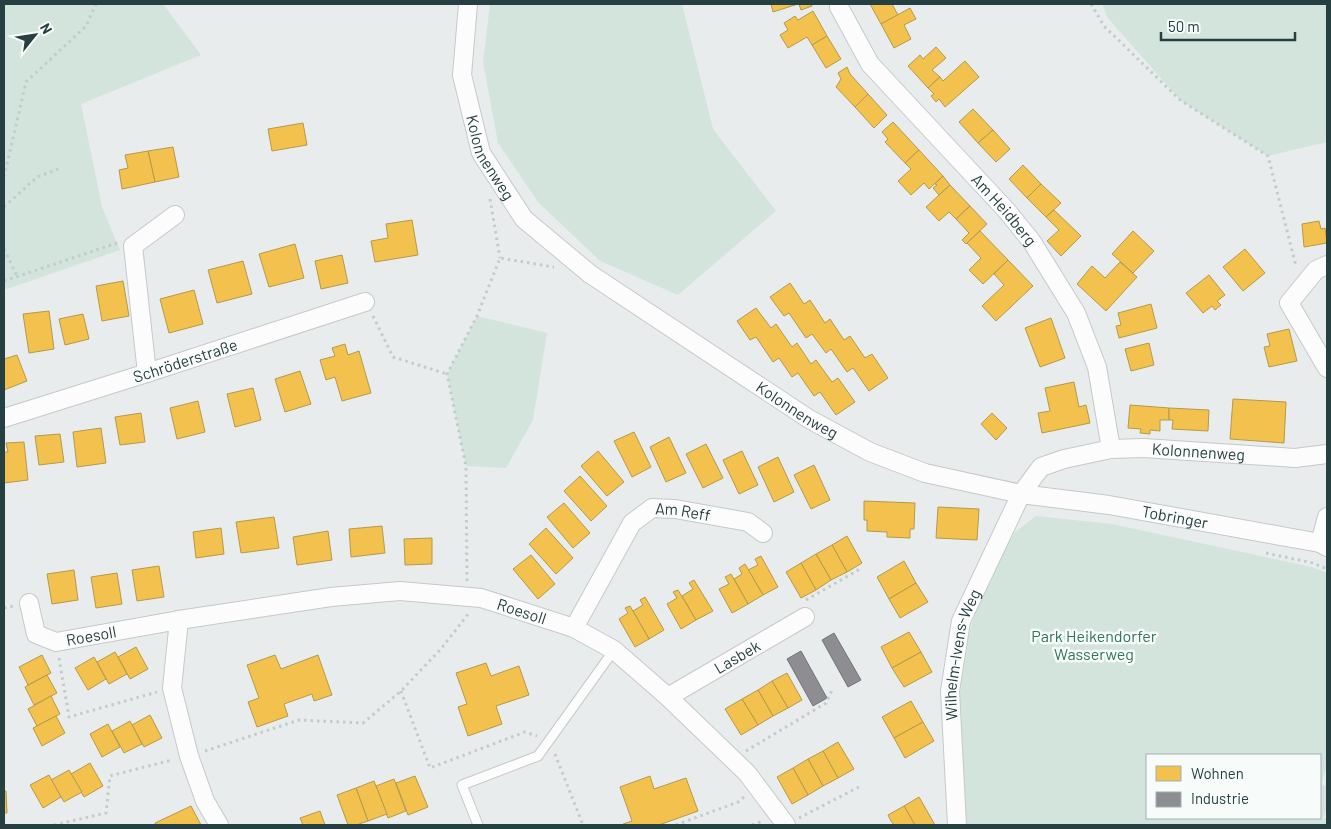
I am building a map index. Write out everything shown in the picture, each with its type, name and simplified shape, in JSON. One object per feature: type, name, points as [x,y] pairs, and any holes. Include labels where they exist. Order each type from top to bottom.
[{"type":"street","name":"Kolonnenweg","points":[[468,4],[462,75],[481,153],[524,219],[590,274],[809,419],[870,452],[925,473],[1021,494],[1041,467],[1064,459],[1112,449],[1144,448],[1295,458],[1327,454]]},
{"type":"street","name":"Am Heidberg","points":[[839,4],[870,64],[1007,211],[1032,242],[1076,312],[1097,367],[1112,449]]},
{"type":"street","points":[[147,373],[133,246],[175,215]]},
{"type":"street","points":[[1327,265],[1316,270],[1289,303],[1327,368]]},
{"type":"street","name":"Schröderstraße","points":[[4,418],[366,302]]},
{"type":"street","name":"Tobringer","points":[[1021,494],[1109,505],[1324,545]]},
{"type":"street","name":"Wilhelm-Ivens-Weg","points":[[957,825],[950,691],[961,621],[1021,494]]},
{"type":"street","name":"Am Reff","points":[[574,628],[632,523],[652,508],[748,522],[763,533]]},
{"type":"street","points":[[1324,545],[1327,517]]},
{"type":"street","name":"Roesoll","points":[[30,603],[36,634],[56,642],[179,620],[331,597],[400,591],[474,597],[574,628],[614,650],[668,697],[733,759],[786,825]]},
{"type":"street","name":"Lasbek","points":[[668,697],[806,617]]},
{"type":"street","points":[[179,620],[172,688],[189,756],[205,801],[219,825]]},
{"type":"lane","points":[[478,825],[462,786],[538,756],[614,650]]},
{"type":"path","points":[[4,177],[26,82],[86,26],[96,4]]},
{"type":"path","points":[[1092,4],[1104,26],[1180,100],[1268,156],[1296,259],[1297,270]]},
{"type":"path","points":[[4,206],[37,177],[61,168]]},
{"type":"path","points":[[54,825],[106,813],[110,776],[189,756],[299,720],[363,723],[401,691],[440,650],[474,597],[466,466],[447,374],[477,316],[500,258],[488,191]]},
{"type":"path","points":[[4,281],[122,242],[133,246]]},
{"type":"path","points":[[4,249],[18,276]]},
{"type":"path","points":[[500,258],[554,267]]},
{"type":"path","points":[[366,302],[393,357],[447,374]]},
{"type":"path","points":[[806,617],[801,603],[860,569]]},
{"type":"path","points":[[56,642],[69,717],[172,688]]},
{"type":"path","points":[[733,759],[826,703],[832,690]]},
{"type":"path","points":[[401,691],[430,768],[525,732],[550,740],[583,825]]},
{"type":"path","points":[[676,825],[738,802],[756,786]]},
{"type":"path","points":[[786,825],[859,787]]},
{"type":"green space","points":[[4,4],[163,4],[201,55],[81,104],[102,207],[120,250],[4,290]]},
{"type":"green space","points":[[490,4],[682,4],[713,129],[776,211],[678,295],[600,261],[538,202],[498,143],[483,62]]},
{"type":"green space","points":[[1102,4],[1327,4],[1327,142],[1268,156],[1180,100],[1107,17]]},
{"type":"green space","points":[[477,316],[547,333],[533,420],[506,468],[466,466],[447,374]]},
{"type":"green space","name":"Park Heikendorfer Wasserweg","points":[[1036,516],[1112,524],[1312,567],[1327,573],[1327,766],[1321,784],[1327,787],[1327,808],[1323,818],[1327,819],[1327,825],[966,825],[964,776],[957,713],[965,650],[974,617],[990,576],[1015,532]]},
{"type":"building: Wohnen","points":[[771,4],[798,4],[773,12]]},
{"type":"building: Wohnen","points":[[799,4],[811,4],[812,6],[801,10]]},
{"type":"building: Wohnen","points":[[870,4],[892,4],[898,15],[881,24]]},
{"type":"building: Wohnen","points":[[910,8],[916,19],[904,25],[911,39],[894,48],[881,24]]},
{"type":"building: Wohnen","points":[[813,11],[827,36],[812,45],[807,37],[788,48],[780,35],[788,30],[784,23],[795,16],[798,20]]},
{"type":"building: Wohnen","points":[[827,36],[841,59],[826,68],[812,45]]},
{"type":"building: Wohnen","points":[[936,47],[946,58],[932,70],[940,77],[928,88],[908,66],[920,55],[923,59]]},
{"type":"building: Wohnen","points":[[965,61],[979,77],[945,107],[939,99],[936,102],[931,96],[934,94],[928,88],[940,77],[943,81]]},
{"type":"building: Wohnen","points":[[847,67],[850,74],[868,94],[855,107],[836,87],[841,79],[838,73]]},
{"type":"building: Wohnen","points":[[868,94],[887,115],[874,128],[855,107]]},
{"type":"building: Wohnen","points":[[973,109],[993,130],[978,143],[959,122]]},
{"type":"building: Wohnen","points":[[893,122],[919,150],[905,163],[885,142],[888,139],[882,132]]},
{"type":"building: Wohnen","points":[[303,123],[307,145],[272,151],[268,129]]},
{"type":"building: Wohnen","points":[[993,130],[1010,149],[996,162],[978,143]]},
{"type":"building: Wohnen","points":[[173,147],[179,177],[155,182],[148,151]]},
{"type":"building: Wohnen","points":[[919,150],[943,176],[929,189],[924,183],[911,195],[898,181],[911,169],[905,163]]},
{"type":"building: Wohnen","points":[[148,151],[155,182],[122,189],[119,170],[128,168],[125,155]]},
{"type":"building: Wohnen","points":[[1023,165],[1041,184],[1027,198],[1009,179]]},
{"type":"building: Wohnen","points":[[943,176],[950,185],[939,195],[933,188]]},
{"type":"building: Wohnen","points":[[1041,184],[1061,203],[1046,217],[1027,198]]},
{"type":"building: Wohnen","points":[[950,185],[970,206],[956,219],[949,212],[939,221],[926,207]]},
{"type":"building: Wohnen","points":[[970,206],[987,224],[966,244],[962,240],[969,233],[956,219]]},
{"type":"building: Wohnen","points":[[1054,210],[1081,236],[1061,256],[1047,241],[1059,230],[1046,217]]},
{"type":"building: Wohnen","points":[[412,220],[418,255],[375,262],[371,241],[388,238],[386,224]]},
{"type":"building: Wohnen","points":[[1319,221],[1321,229],[1325,228],[1327,243],[1304,247],[1302,224]]},
{"type":"building: Wohnen","points":[[980,231],[1008,260],[983,284],[969,270],[981,258],[967,243]]},
{"type":"building: Wohnen","points":[[1133,231],[1154,251],[1133,273],[1112,254]]},
{"type":"building: Wohnen","points":[[295,244],[304,278],[269,287],[259,254]]},
{"type":"building: Wohnen","points":[[1245,249],[1265,273],[1243,291],[1223,267]]},
{"type":"building: Wohnen","points":[[342,255],[348,283],[321,289],[315,261]]},
{"type":"building: Wohnen","points":[[1008,260],[1033,286],[996,321],[982,306],[1004,285],[994,274]]},
{"type":"building: Wohnen","points":[[243,261],[252,294],[217,303],[208,270]]},
{"type":"building: Wohnen","points":[[1120,262],[1137,277],[1106,311],[1077,284],[1092,266],[1105,278]]},
{"type":"building: Wohnen","points":[[1209,275],[1225,295],[1217,301],[1221,305],[1215,310],[1212,306],[1203,313],[1186,293]]},
{"type":"building: Wohnen","points":[[123,281],[129,316],[102,321],[96,286]]},
{"type":"building: Wohnen","points":[[790,283],[804,304],[810,300],[825,323],[830,319],[844,340],[850,336],[865,358],[872,354],[888,378],[869,391],[853,368],[847,372],[831,349],[826,353],[812,334],[806,338],[789,313],[784,316],[770,297]]},
{"type":"building: Wohnen","points":[[194,290],[203,324],[169,333],[160,299]]},
{"type":"building: Wohnen","points":[[1151,304],[1157,328],[1119,338],[1116,326],[1121,325],[1118,313]]},
{"type":"building: Wohnen","points":[[756,308],[771,328],[776,324],[792,347],[797,343],[811,364],[816,360],[832,382],[838,378],[855,402],[836,415],[820,392],[814,396],[798,373],[792,377],[779,358],[773,362],[756,337],[750,340],[737,321]]},
{"type":"building: Wohnen","points":[[49,311],[54,349],[29,353],[23,314]]},
{"type":"building: Wohnen","points":[[83,314],[89,339],[65,345],[59,319]]},
{"type":"building: Wohnen","points":[[1051,318],[1065,358],[1040,367],[1025,328]]},
{"type":"building: Wohnen","points":[[1289,329],[1297,361],[1269,367],[1264,347],[1270,346],[1267,334]]},
{"type":"building: Wohnen","points":[[1149,343],[1154,365],[1131,371],[1125,349]]},
{"type":"building: Wohnen","points":[[345,344],[348,355],[359,351],[371,393],[342,401],[335,377],[326,380],[320,360],[335,356],[332,348]]},
{"type":"building: Wohnen","points":[[17,355],[27,381],[4,390],[4,359]]},
{"type":"building: Wohnen","points":[[300,371],[311,404],[285,412],[275,379]]},
{"type":"building: Wohnen","points":[[1074,382],[1079,407],[1086,405],[1090,423],[1042,433],[1038,413],[1050,411],[1045,388]]},
{"type":"building: Wohnen","points":[[253,388],[261,420],[235,427],[227,394]]},
{"type":"building: Wohnen","points":[[1233,399],[1286,402],[1284,443],[1230,439]]},
{"type":"building: Wohnen","points":[[198,401],[205,432],[177,439],[170,408]]},
{"type":"building: Wohnen","points":[[1130,405],[1169,408],[1169,420],[1160,420],[1160,431],[1150,430],[1150,434],[1140,433],[1141,429],[1128,428]]},
{"type":"building: Wohnen","points":[[1169,408],[1209,410],[1208,431],[1172,429],[1173,420],[1169,420]]},
{"type":"building: Wohnen","points":[[141,413],[145,442],[120,445],[115,417]]},
{"type":"building: Wohnen","points":[[992,413],[1007,428],[996,440],[981,424]]},
{"type":"building: Wohnen","points":[[101,428],[106,463],[77,467],[73,432]]},
{"type":"building: Wohnen","points":[[634,432],[651,467],[632,477],[614,441]]},
{"type":"building: Wohnen","points":[[60,434],[64,462],[39,465],[35,436]]},
{"type":"building: Wohnen","points":[[669,437],[686,473],[666,482],[650,447]]},
{"type":"building: Wohnen","points":[[24,442],[28,480],[4,483],[4,452],[8,452],[6,443]]},
{"type":"building: Wohnen","points":[[706,444],[723,478],[703,488],[686,454]]},
{"type":"building: Wohnen","points":[[598,451],[624,482],[607,496],[581,466]]},
{"type":"building: Wohnen","points":[[742,451],[758,485],[739,494],[723,460]]},
{"type":"building: Wohnen","points":[[778,457],[794,492],[774,502],[758,467]]},
{"type":"building: Wohnen","points":[[814,465],[830,500],[811,509],[794,475]]},
{"type":"building: Wohnen","points":[[580,476],[607,506],[591,521],[564,491]]},
{"type":"building: Wohnen","points":[[864,501],[915,503],[914,529],[910,529],[910,538],[887,537],[887,532],[867,531],[867,520],[864,520]]},
{"type":"building: Wohnen","points":[[564,503],[590,533],[573,548],[547,517]]},
{"type":"building: Wohnen","points":[[938,507],[979,509],[977,540],[936,538]]},
{"type":"building: Wohnen","points":[[274,517],[279,548],[241,553],[236,522]]},
{"type":"building: Wohnen","points":[[382,526],[385,553],[351,557],[349,529]]},
{"type":"building: Wohnen","points":[[221,528],[224,554],[196,558],[193,532]]},
{"type":"building: Wohnen","points":[[546,528],[573,558],[556,574],[529,544]]},
{"type":"building: Wohnen","points":[[328,531],[332,560],[297,565],[293,537]]},
{"type":"building: Wohnen","points":[[847,536],[862,563],[847,572],[832,545]]},
{"type":"building: Wohnen","points":[[432,538],[432,564],[405,565],[404,539]]},
{"type":"building: Wohnen","points":[[832,545],[847,572],[831,580],[816,554]]},
{"type":"building: Wohnen","points":[[816,554],[831,580],[816,590],[801,563]]},
{"type":"building: Wohnen","points":[[531,555],[555,584],[538,599],[513,569]]},
{"type":"building: Wohnen","points":[[761,556],[778,587],[763,595],[748,570],[758,565],[755,559]]},
{"type":"building: Wohnen","points":[[904,561],[916,583],[889,599],[877,577]]},
{"type":"building: Wohnen","points":[[801,563],[816,590],[801,598],[786,572]]},
{"type":"building: Wohnen","points":[[745,564],[763,595],[748,604],[734,579],[742,574],[739,568]]},
{"type":"building: Wohnen","points":[[159,566],[164,597],[137,601],[132,570]]},
{"type":"building: Wohnen","points":[[74,570],[78,600],[52,604],[47,574]]},
{"type":"building: Wohnen","points":[[117,573],[122,604],[96,608],[91,577]]},
{"type":"building: Wohnen","points":[[731,574],[748,604],[732,613],[719,589],[729,584],[725,577]]},
{"type":"building: Wohnen","points":[[694,580],[713,611],[696,620],[682,596],[693,589],[689,583]]},
{"type":"building: Wohnen","points":[[916,583],[928,602],[900,618],[889,599]]},
{"type":"building: Wohnen","points":[[678,590],[696,620],[681,629],[667,604],[677,598],[673,592]]},
{"type":"building: Wohnen","points":[[645,597],[664,630],[649,639],[633,611],[643,605],[640,600]]},
{"type":"building: Wohnen","points":[[630,606],[649,639],[635,647],[619,619],[628,613],[625,608]]},
{"type":"building: Wohnen","points":[[909,632],[921,652],[892,668],[881,647]]},
{"type":"building: Wohnen","points":[[136,647],[148,669],[130,679],[118,657]]},
{"type":"building: Wohnen","points":[[115,652],[127,674],[109,684],[97,662]]},
{"type":"building: Wohnen","points":[[921,652],[932,672],[904,687],[892,668]]},
{"type":"building: Wohnen","points":[[42,655],[51,673],[28,685],[19,667]]},
{"type":"building: Wohnen","points":[[275,655],[281,669],[318,655],[332,695],[314,701],[312,694],[284,704],[288,716],[257,727],[248,702],[259,698],[247,665]]},
{"type":"building: Wohnen","points":[[94,657],[106,679],[88,690],[75,668]]},
{"type":"building: Wohnen","points":[[486,663],[491,676],[519,666],[529,695],[496,706],[502,724],[468,736],[458,707],[467,704],[456,673]]},
{"type":"building: Wohnen","points":[[787,673],[802,700],[788,708],[772,681]]},
{"type":"building: Wohnen","points":[[47,675],[57,693],[34,705],[25,687]]},
{"type":"building: Wohnen","points":[[772,681],[788,708],[773,716],[758,690]]},
{"type":"building: Wohnen","points":[[758,690],[773,716],[758,725],[742,699]]},
{"type":"building: Wohnen","points":[[51,696],[60,714],[37,726],[28,709]]},
{"type":"building: Wohnen","points":[[742,699],[758,725],[741,735],[725,709]]},
{"type":"building: Wohnen","points":[[911,701],[923,722],[894,738],[882,717]]},
{"type":"building: Wohnen","points":[[150,715],[162,738],[144,747],[132,725]]},
{"type":"building: Wohnen","points":[[56,716],[65,733],[42,746],[33,728]]},
{"type":"building: Wohnen","points":[[130,721],[142,744],[124,753],[112,731]]},
{"type":"building: Wohnen","points":[[923,722],[934,741],[905,758],[894,738]]},
{"type":"building: Wohnen","points":[[108,724],[120,747],[102,757],[90,734]]},
{"type":"building: Wohnen","points":[[838,742],[854,769],[838,778],[823,751]]},
{"type":"building: Wohnen","points":[[823,751],[838,778],[823,786],[808,759]]},
{"type":"building: Wohnen","points":[[808,759],[823,786],[808,795],[793,768]]},
{"type":"building: Wohnen","points":[[90,763],[103,786],[84,797],[71,774]]},
{"type":"building: Wohnen","points":[[793,768],[808,795],[792,804],[777,777]]},
{"type":"building: Wohnen","points":[[69,770],[82,792],[64,802],[51,780]]},
{"type":"building: Wohnen","points":[[49,775],[61,797],[43,808],[30,785]]},
{"type":"building: Wohnen","points":[[415,776],[428,807],[408,815],[396,783]]},
{"type":"building: Wohnen","points":[[650,776],[654,789],[686,778],[698,811],[659,825],[623,825],[632,821],[620,787]]},
{"type":"building: Wohnen","points":[[394,779],[406,811],[388,818],[376,786]]},
{"type":"building: Wohnen","points":[[374,781],[387,814],[368,821],[356,788]]},
{"type":"building: Wohnen","points":[[356,788],[368,821],[356,825],[348,825],[337,795]]},
{"type":"building: Wohnen","points":[[4,791],[6,791],[7,813],[4,813]]},
{"type":"building: Wohnen","points":[[919,797],[935,825],[915,825],[904,806]]},
{"type":"building: Wohnen","points":[[191,806],[201,825],[156,825],[155,823]]},
{"type":"building: Wohnen","points":[[904,806],[915,825],[894,825],[891,821],[888,815]]},
{"type":"building: Wohnen","points":[[320,811],[325,825],[303,825],[300,818]]},
{"type":"building: Industrie","points":[[834,633],[861,680],[848,687],[822,640]]},
{"type":"building: Industrie","points":[[801,651],[827,698],[813,706],[787,659]]}]
